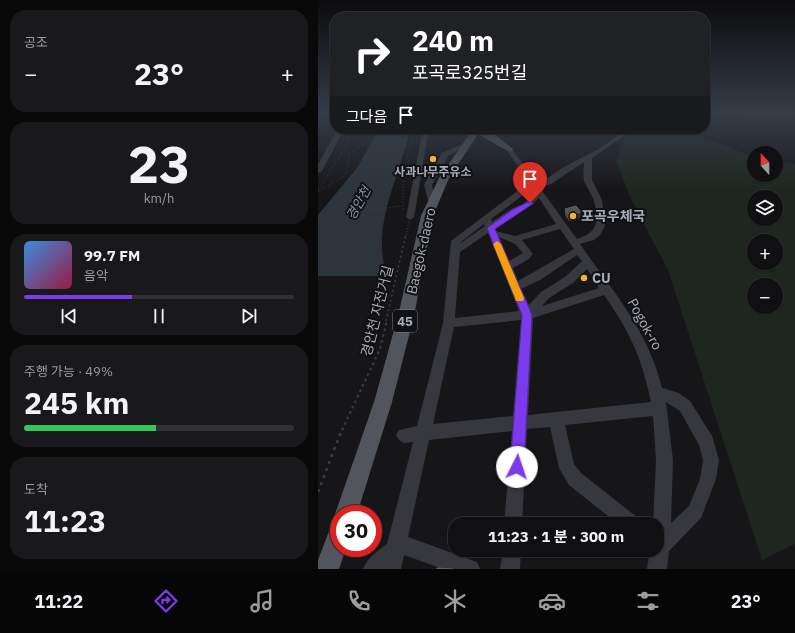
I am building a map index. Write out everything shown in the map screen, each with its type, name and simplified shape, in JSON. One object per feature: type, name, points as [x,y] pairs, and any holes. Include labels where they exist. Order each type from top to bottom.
[{"type":"main road","name":"Baegok-daero","points":[[349,505],[383,402],[406,316],[423,233],[432,202],[444,178],[468,140]]},
{"type":"main road","points":[[496,140],[509,149]]},
{"type":"main road","points":[[505,140],[509,149]]},
{"type":"main road","points":[[327,569],[331,557]]},
{"type":"street","points":[[318,171],[335,140]]},
{"type":"street","points":[[410,217],[424,140]]},
{"type":"street","points":[[391,569],[449,323],[456,241],[490,227],[523,191],[537,190],[615,140]]},
{"type":"street","name":"Pogok-ro","points":[[509,149],[628,321],[642,347],[652,373],[664,437],[663,517]]},
{"type":"street","points":[[515,287],[536,277],[573,253],[577,247],[597,233],[600,226],[600,213],[598,200],[588,180],[588,158]]},
{"type":"street","points":[[514,239],[562,225]]},
{"type":"street","points":[[490,227],[500,234],[521,243],[528,254],[526,258],[507,267]]},
{"type":"street","points":[[490,227],[527,315],[513,517]]},
{"type":"street","points":[[527,315],[546,295],[569,280],[587,262]]},
{"type":"street","points":[[449,323],[527,315],[606,290]]},
{"type":"street","points":[[656,392],[674,398],[685,406],[704,438],[711,460],[708,479],[695,512],[664,540]]},
{"type":"street","points":[[404,435],[520,424],[659,408]]},
{"type":"street","points":[[556,420],[567,468],[575,479],[623,517]]},
{"type":"street","points":[[373,569],[396,547]]},
{"type":"street","points":[[396,547],[470,569]]},
{"type":"street","points":[[510,569],[511,557]]},
{"type":"street","name":"Pogok-ro","points":[[657,569],[658,557]]},
{"type":"path","points":[[318,191],[327,180],[338,156],[349,140]]},
{"type":"path","points":[[318,191],[344,176],[347,171],[349,154],[364,144],[367,140]]},
{"type":"path","points":[[410,217],[402,206],[403,172],[412,140]]},
{"type":"path","points":[[318,216],[402,206]]},
{"type":"path","name":"경안천 자전거길","points":[[318,492],[337,441],[380,349],[410,217]]},
{"type":"shaded area","points":[[625,140],[709,140],[747,154],[747,182],[783,182],[783,162],[795,164],[795,544],[762,560],[668,270],[630,197],[616,160]]},
{"type":"water","name":"경안천","points":[[373,140],[407,140],[384,220],[382,238],[383,257],[387,276],[318,276],[318,215],[357,168]]},
{"type":"building","points":[[576,206],[581,212],[569,215],[565,209]]},
{"type":"slow traffic","points":[[497,244],[520,298]]},
{"type":"place","name":"사과나무주유소","points":[[433,159]]},
{"type":"place","name":"포곡우체국","points":[[573,216]]},
{"type":"place","name":"CU","points":[[584,278]]},
{"type":"route","points":[[517,467],[527,315],[490,228],[514,211],[530,203]]}]
